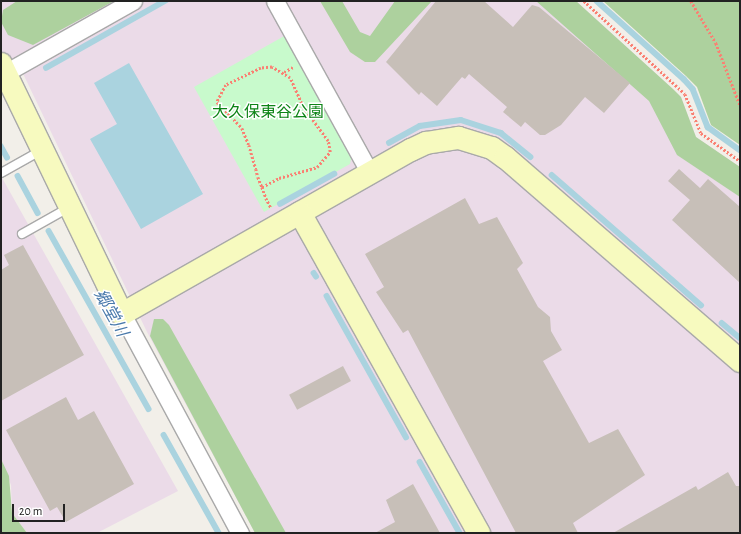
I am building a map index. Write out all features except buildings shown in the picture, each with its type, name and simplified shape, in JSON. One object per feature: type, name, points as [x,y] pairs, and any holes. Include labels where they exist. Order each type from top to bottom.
[{"type":"street","points":[[133,1],[3,68],[122,314],[240,533]]},
{"type":"street","points":[[275,1],[370,174]]},
{"type":"street","points":[[122,314],[426,142],[442,138],[459,138],[492,148],[740,361]]},
{"type":"street","points":[[300,213],[479,533]]},
{"type":"lane","points":[[1,173],[43,150]]},
{"type":"lane","points":[[22,234],[71,207]]},
{"type":"path","points":[[584,1],[685,94],[701,133],[740,161]]},
{"type":"path","points":[[691,1],[716,43],[740,106]]},
{"type":"path","points":[[262,187],[279,178],[318,167],[330,152],[328,141],[303,107],[290,78],[272,67],[261,68],[226,85],[217,102],[242,128],[262,187],[275,214]]},
{"type":"shaded area","points":[[1,1],[576,1],[681,97],[696,137],[740,167],[740,533],[255,533],[147,332],[16,59],[1,67]]},
{"type":"shaded area","points":[[1,176],[178,491],[97,533],[27,533],[12,513],[11,485],[1,459]]},
{"type":"green space","points":[[17,1],[114,1],[33,45],[8,35],[1,22],[3,10]]},
{"type":"green space","points":[[320,1],[342,1],[360,32],[370,36],[395,1],[432,1],[375,62],[365,62],[350,52]]},
{"type":"green space","points":[[536,1],[576,1],[673,89],[681,97],[696,137],[740,167],[740,197],[677,155],[649,101]]},
{"type":"green space","points":[[603,1],[740,1],[740,145],[711,125],[697,87]]},
{"type":"green space","name":"大久保東谷公園","points":[[286,35],[352,154],[350,164],[264,212],[194,87]]},
{"type":"green space","points":[[154,319],[163,319],[169,325],[286,533],[255,533],[150,336]]},
{"type":"green space","points":[[1,459],[9,476],[12,513],[27,533],[1,533]]},
{"type":"water","points":[[129,63],[203,194],[141,229],[90,139],[117,124],[94,83]]},
{"type":"waterway","points":[[46,68],[165,1]]},
{"type":"waterway","points":[[597,1],[684,79],[693,89],[708,127],[740,150]]},
{"type":"waterway","points":[[389,143],[420,126],[461,120],[501,133],[531,157]]},
{"type":"waterway","name":"郷堂川","points":[[1,146],[7,157]]},
{"type":"waterway","points":[[280,204],[334,174]]},
{"type":"waterway","points":[[552,175],[701,305]]},
{"type":"waterway","name":"郷堂川","points":[[18,176],[38,213]]},
{"type":"waterway","name":"郷堂川","points":[[49,231],[149,409]]},
{"type":"waterway","points":[[327,296],[406,437]]},
{"type":"waterway","points":[[722,323],[740,338]]},
{"type":"waterway","name":"郷堂川","points":[[164,435],[219,533]]},
{"type":"waterway","points":[[420,462],[460,533]]}]
